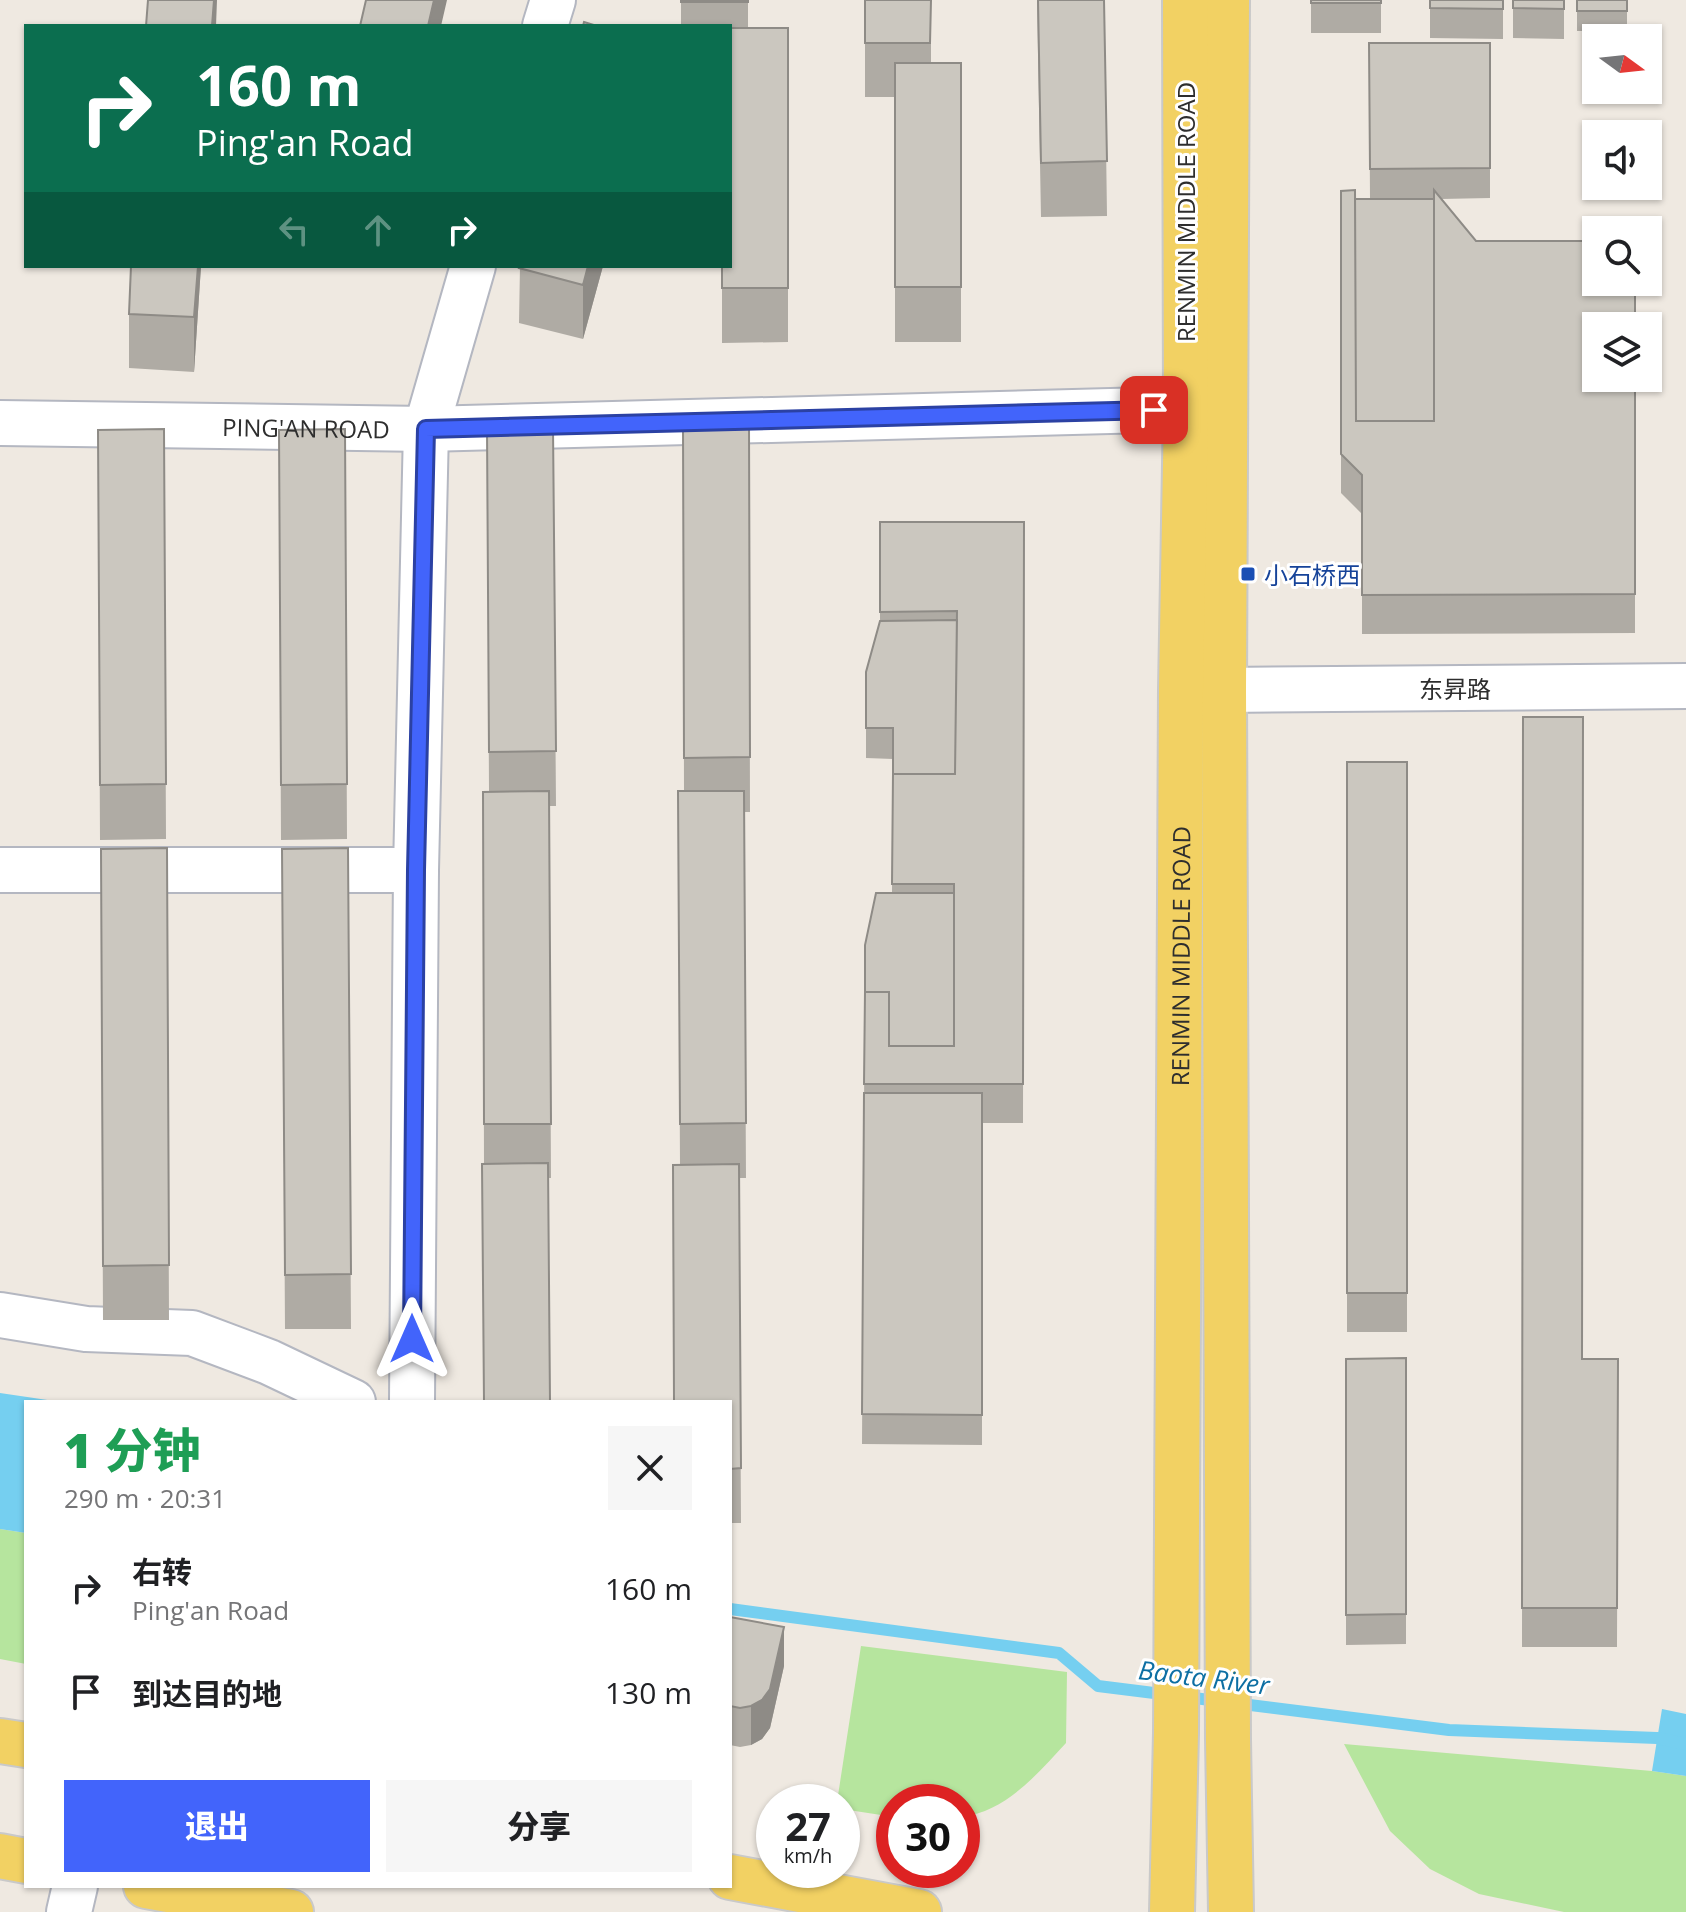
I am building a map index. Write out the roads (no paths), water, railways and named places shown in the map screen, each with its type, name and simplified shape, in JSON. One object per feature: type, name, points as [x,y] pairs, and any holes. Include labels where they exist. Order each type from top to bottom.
[{"type":"main road","name":"RENMIN MIDDLE ROAD","points":[[1172,1912],[1186,409],[1185,0]]},
{"type":"main road","name":"RENMIN MIDDLE ROAD","points":[[1227,0],[1224,690],[1231,1912]]},
{"type":"main road","points":[[0,1741],[24,1745]]},
{"type":"main road","points":[[0,1856],[24,1861]]},
{"type":"main road","points":[[732,1877],[919,1912]]},
{"type":"main road","points":[[166,1890],[287,1911]]},
{"type":"street","points":[[546,24],[553,0]]},
{"type":"street","points":[[412,1400],[416,870],[426,429],[472,268]]},
{"type":"street","name":"PING'AN ROAD","points":[[0,423],[426,429],[1186,409]]},
{"type":"street","name":"东昇路","points":[[1224,690],[1686,686]]},
{"type":"street","points":[[0,870],[416,870]]},
{"type":"street","points":[[0,1315],[86,1329],[192,1333],[269,1362],[349,1400]]},
{"type":"street","points":[[69,1912],[75,1888]]},
{"type":"water","points":[[0,1393],[47,1400],[24,1400],[24,1533],[0,1529]]},
{"type":"water","points":[[1662,1709],[1686,1714],[1686,1776],[1652,1771]]},
{"type":"waterway","name":"Baota River","points":[[732,1609],[1059,1653],[1098,1686],[1449,1730],[1657,1738],[1686,1744]]},
{"type":"place","name":"小石桥西","points":[[1248,574]]}]
